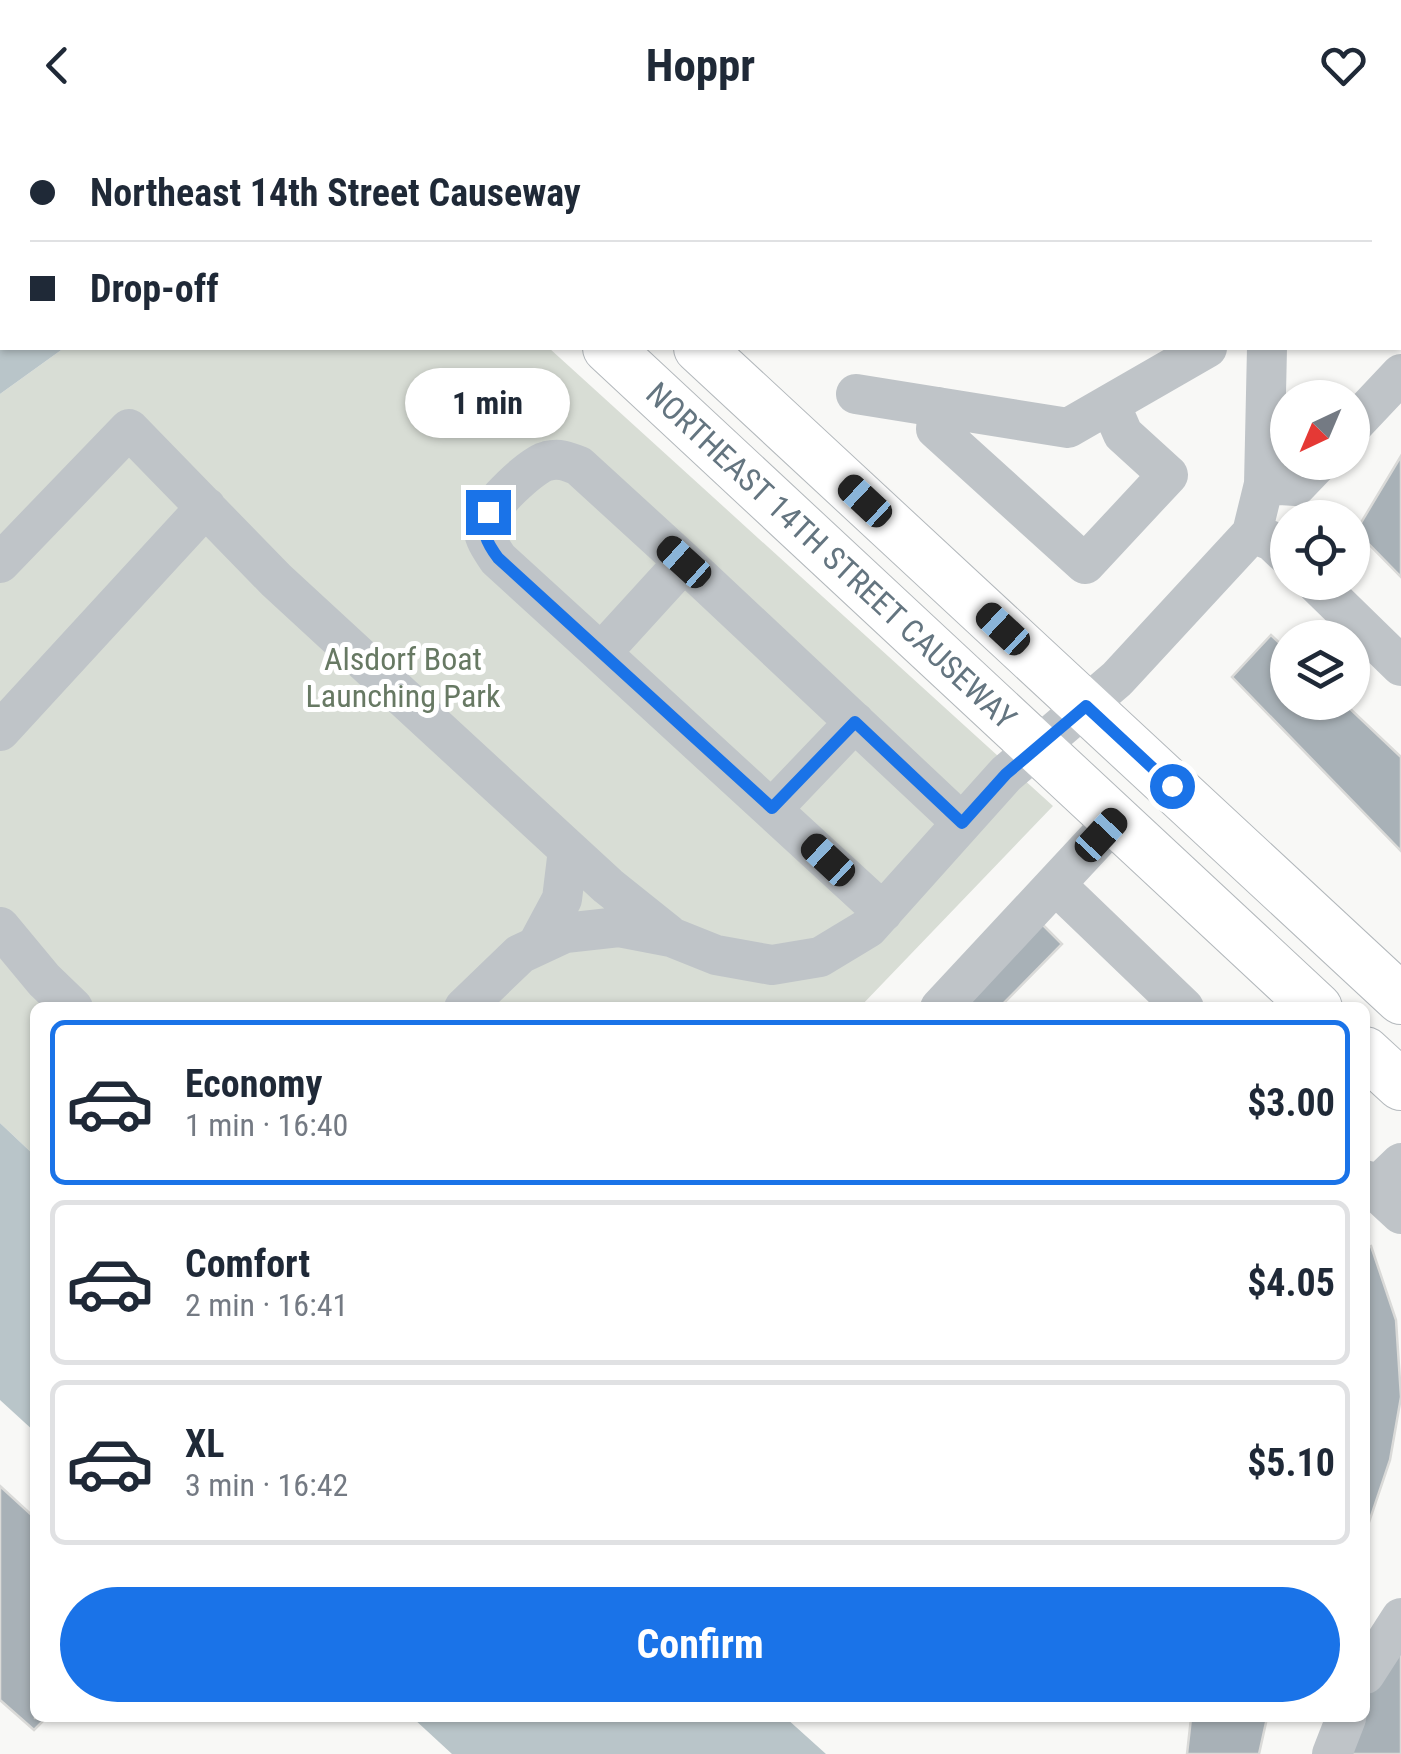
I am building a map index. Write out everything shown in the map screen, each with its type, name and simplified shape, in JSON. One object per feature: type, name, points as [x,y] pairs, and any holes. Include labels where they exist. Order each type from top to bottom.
[{"type":"main road","name":"NORTHEAST 14TH STREET CAUSEWAY","points":[[610,350],[1311,1002]]},
{"type":"main road","name":"NORTHEAST 14TH STREET CAUSEWAY","points":[[702,350],[1401,999]]},
{"type":"main road","points":[[1370,1057],[1401,1086]]},
{"type":"street","points":[[856,394],[1068,428],[1204,350]]},
{"type":"street","points":[[470,1002],[520,954],[565,933],[619,927],[671,937],[716,955],[772,966],[820,957],[868,928],[1006,774],[1117,679],[1252,533],[1264,484],[1267,350]]},
{"type":"street","points":[[1370,407],[1401,374]]},
{"type":"street","points":[[938,408],[936,429],[1084,564],[1168,474],[1123,434],[1110,404]]},
{"type":"street","points":[[0,563],[128,429],[276,580],[568,850],[671,937]]},
{"type":"street","points":[[883,912],[498,558],[487,543],[483,524],[488,512],[528,470],[542,461],[561,459],[578,466],[962,823]]},
{"type":"street","points":[[1264,484],[1296,486],[1302,480]]},
{"type":"street","points":[[0,732],[206,507]]},
{"type":"street","points":[[1252,533],[1270,540]]},
{"type":"street","points":[[601,652],[684,562]]},
{"type":"street","points":[[1333,600],[1401,666]]},
{"type":"street","points":[[772,808],[855,722]]},
{"type":"street","points":[[946,1002],[1115,820]]},
{"type":"street","points":[[539,942],[562,899],[568,850]]},
{"type":"street","points":[[1056,885],[1178,1002]]},
{"type":"street","points":[[0,927],[68,1002]]},
{"type":"street","points":[[1370,1666],[1401,1618]]},
{"type":"street","points":[[1332,1754],[1344,1722]]},
{"type":"green space","name":"Alsdorf Boat Launching Park","points":[[61,350],[551,350],[1053,806],[865,1002],[30,1002],[30,1151],[0,1123],[0,394]]},
{"type":"shaded area","points":[[0,350],[61,350],[0,394]]},
{"type":"shaded area","points":[[0,1123],[30,1151],[30,1427],[0,1400]]},
{"type":"shaded area","points":[[417,1722],[790,1722],[826,1754],[452,1754]]},
{"type":"building","points":[[1401,456],[1401,577],[1370,545],[1370,508]]},
{"type":"building","points":[[1270,636],[1270,716],[1232,677]]},
{"type":"building","points":[[1274,720],[1362,720],[1401,757],[1401,851]]},
{"type":"building","points":[[1040,922],[1062,944],[1005,1002],[962,1002]]},
{"type":"building","points":[[1370,1246],[1396,1320],[1401,1397],[1390,1460],[1370,1519]]},
{"type":"building","points":[[0,1486],[30,1513],[30,1722],[42,1722],[34,1730],[0,1700]]},
{"type":"building","points":[[1401,1635],[1401,1754],[1343,1754],[1363,1722],[1370,1722],[1370,1688]]},
{"type":"building","points":[[1191,1722],[1266,1722],[1259,1754],[1187,1754]]},
{"type":"route","points":[[488,512],[483,524],[487,543],[498,558],[772,808],[855,722],[962,823],[1006,774],[1086,706],[1172,786]]}]
